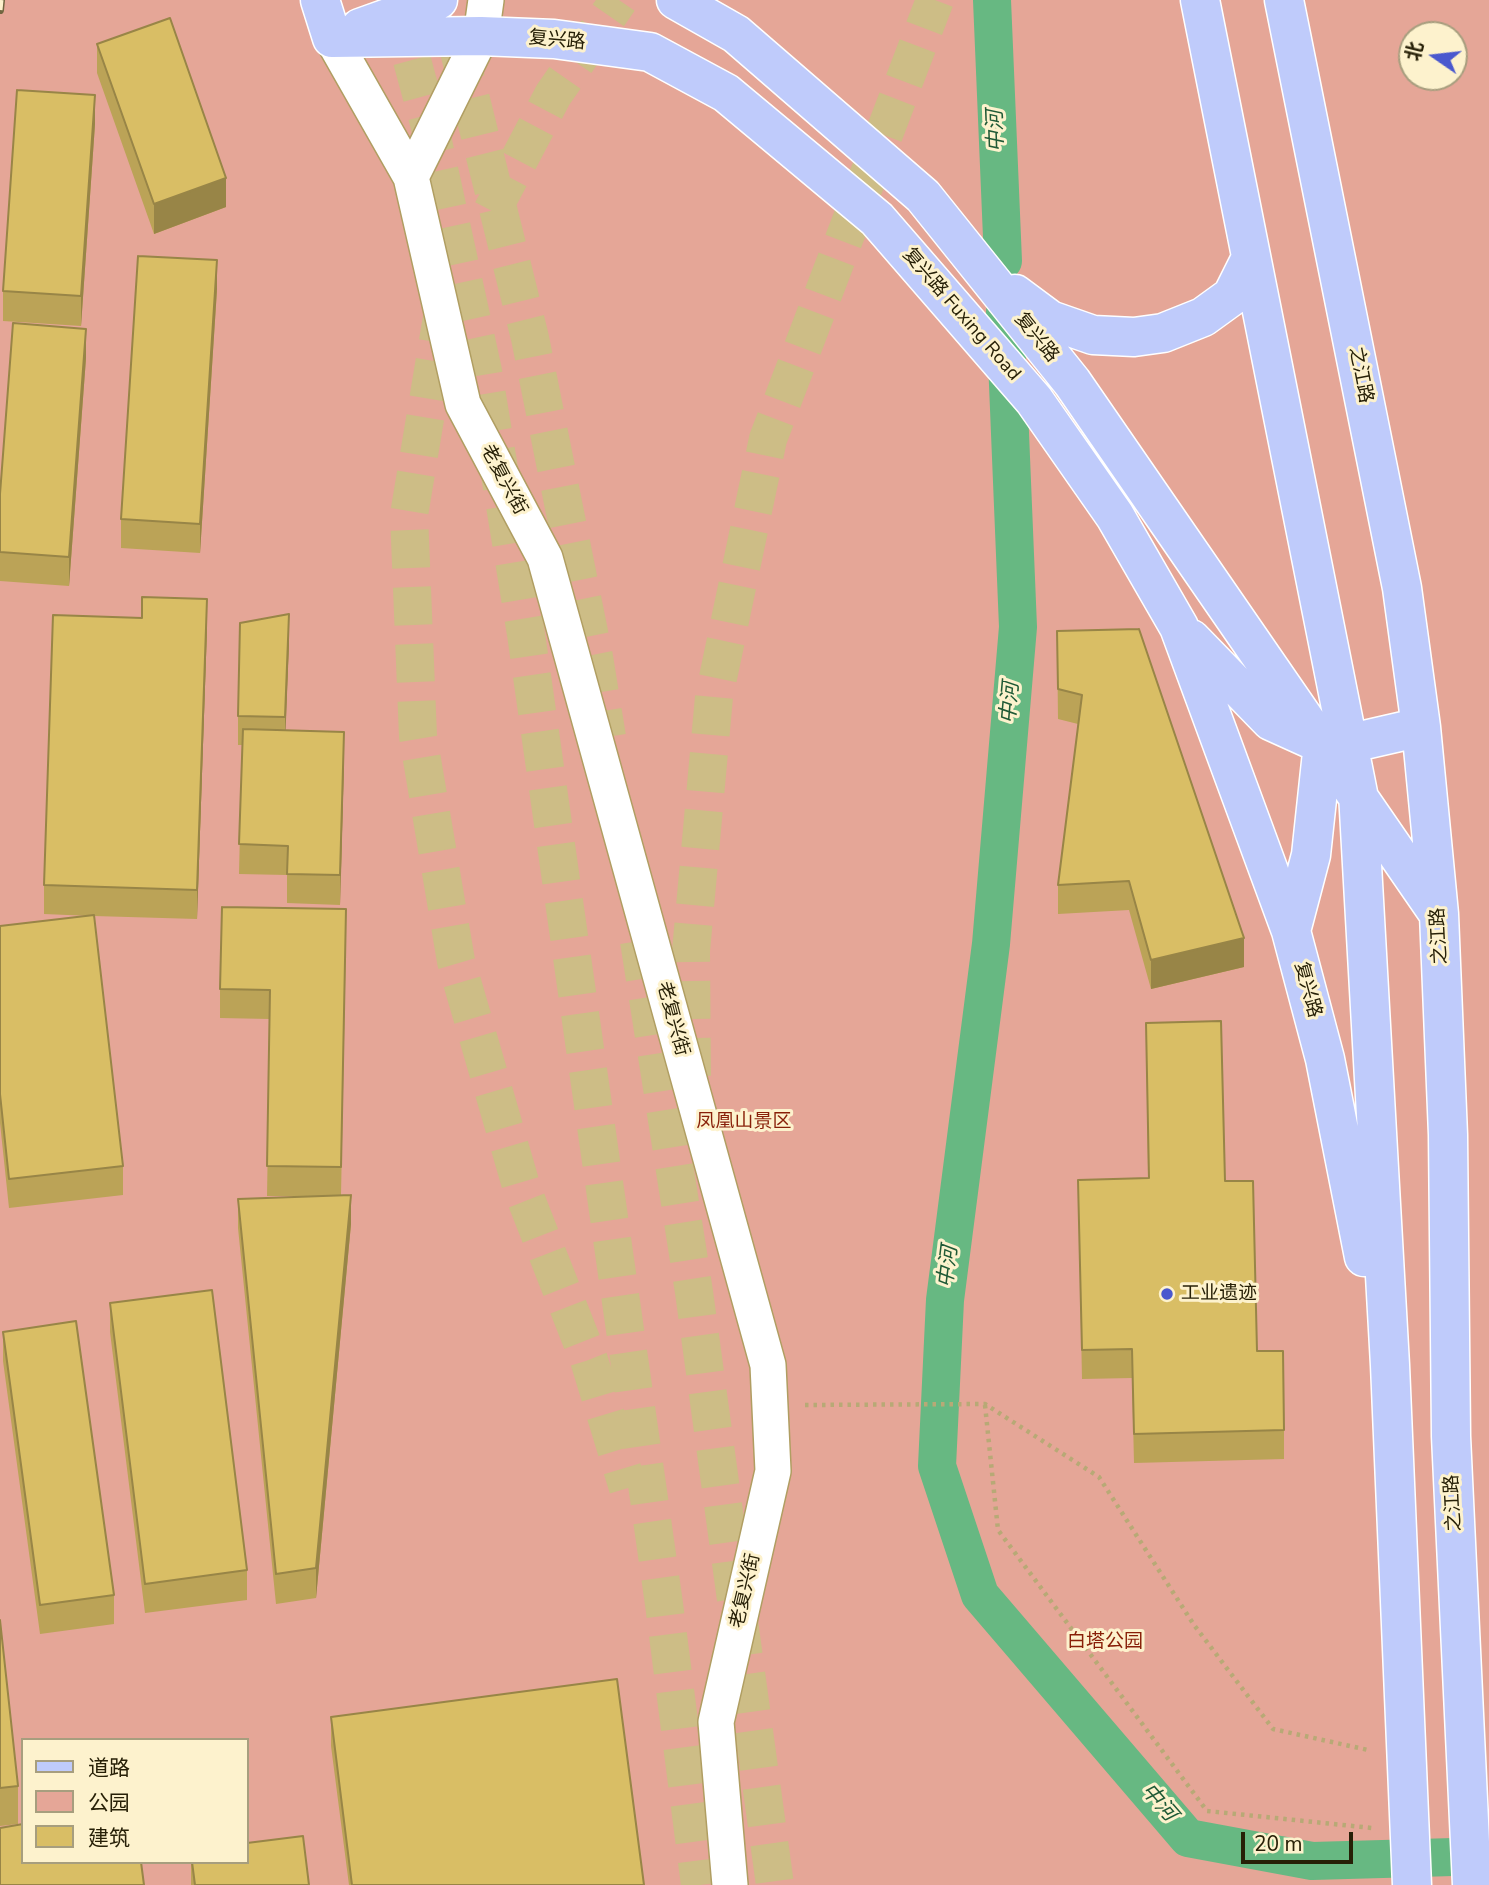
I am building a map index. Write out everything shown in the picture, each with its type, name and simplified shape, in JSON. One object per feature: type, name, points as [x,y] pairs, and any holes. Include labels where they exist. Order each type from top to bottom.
[{"type":"main road","points":[[320,0],[332,38],[438,0]]},
{"type":"main road","name":"复兴路","points":[[676,0],[736,34],[923,196],[1072,382],[1336,745],[1358,793],[1439,914]]},
{"type":"main road","points":[[1200,0],[1322,617],[1336,745],[1291,931]]},
{"type":"main road","name":"之江路","points":[[1284,0],[1402,588],[1421,727],[1439,914],[1448,1135],[1451,1436],[1471,1883]]},
{"type":"main road","name":"复兴路","points":[[332,38],[483,18],[554,39],[650,52],[726,93],[889,231]]},
{"type":"main road","name":"复兴路 Fuxing Road","points":[[889,231],[1034,400]]},
{"type":"main road","points":[[983,272],[1050,320],[1093,335],[1134,337],[1163,333],[1203,317],[1232,296],[1251,258]]},
{"type":"main road","name":"复兴路","points":[[1034,400],[1115,516],[1180,627],[1291,931],[1325,1059],[1364,1256],[1390,1365]]},
{"type":"main road","name":"复兴路","points":[[1180,627],[1271,721],[1336,745]]},
{"type":"main road","points":[[1336,745],[1421,727]]},
{"type":"main road","points":[[1358,793],[1390,1365],[1412,1884]]},
{"type":"street","points":[[411,177],[483,18]]},
{"type":"street","name":"老复兴街","points":[[332,38],[411,177],[463,404],[545,558],[768,1365],[773,1471],[716,1722],[730,1885]]},
{"type":"path","points":[[985,1404],[998,1530],[1207,1811],[1409,1833]]},
{"type":"path","points":[[799,1405],[985,1404],[1099,1477],[1194,1625],[1273,1730],[1406,1758]]},
{"type":"green space","name":"凤凰山景区","points":[[0,0],[1489,0],[1489,1885],[0,1885]]},
{"type":"building","points":[[170,18],[226,178],[154,204],[97,44]]},
{"type":"building","points":[[17,90],[95,95],[81,296],[3,291]]},
{"type":"building","points":[[138,256],[217,260],[200,524],[121,519]]},
{"type":"building","points":[[13,323],[86,329],[69,557],[0,552],[0,494]]},
{"type":"building","points":[[142,597],[207,599],[197,890],[44,885],[53,615],[142,618]]},
{"type":"building","points":[[289,614],[285,717],[238,716],[240,623]]},
{"type":"building","points":[[1139,629],[1244,938],[1151,960],[1129,881],[1058,885],[1082,695],[1058,689],[1057,631]]},
{"type":"building","points":[[243,729],[344,732],[340,875],[287,874],[288,846],[239,844]]},
{"type":"building","points":[[222,907],[346,909],[341,1167],[267,1166],[270,990],[220,989]]},
{"type":"building","points":[[94,915],[123,1166],[9,1179],[0,1094],[0,926]]},
{"type":"building","name":"工业遗迹","points":[[1221,1021],[1225,1181],[1253,1181],[1257,1351],[1283,1351],[1284,1430],[1134,1434],[1132,1349],[1082,1350],[1078,1180],[1149,1178],[1146,1023]]},
{"type":"building","points":[[351,1195],[316,1568],[276,1574],[238,1199]]},
{"type":"building","points":[[212,1290],[247,1570],[145,1584],[110,1303]]},
{"type":"building","points":[[76,1321],[114,1595],[40,1605],[3,1332]]},
{"type":"building","points":[[0,1620],[18,1786],[0,1788]]},
{"type":"building","points":[[617,1679],[644,1885],[352,1885],[331,1717]]},
{"type":"building","points":[[21,1824],[21,1864],[141,1864],[144,1885],[0,1885],[0,1828]]},
{"type":"building","points":[[303,1836],[309,1885],[195,1885],[192,1864],[248,1864],[248,1843]]},
{"type":"waterway","name":"中河","points":[[992,0],[1003,261]]},
{"type":"waterway","name":"中河","points":[[1005,312],[1018,627],[991,944],[945,1300],[937,1466],[980,1595],[1188,1838],[1312,1861],[1489,1856]]},
{"type":"tunnel","points":[[492,211],[553,95],[619,0]]},
{"type":"tunnel","points":[[692,1076],[691,951],[714,697],[768,439],[935,0]]},
{"type":"tunnel","points":[[397,5],[429,123],[483,371],[526,634],[664,1604],[700,1885]]},
{"type":"tunnel","points":[[457,43],[530,338],[594,657],[607,737]]},
{"type":"tunnel","points":[[444,305],[409,515],[418,736],[456,961],[522,1189],[589,1360],[628,1488]]},
{"type":"tunnel","points":[[639,941],[694,1292],[775,1885]]},
{"type":"railway","points":[[0,10],[1,0]]},
{"type":"place","name":"工业遗迹","points":[[1167,1294]]},
{"type":"park label","name":"白塔公园","points":[[1105,1642]]}]
